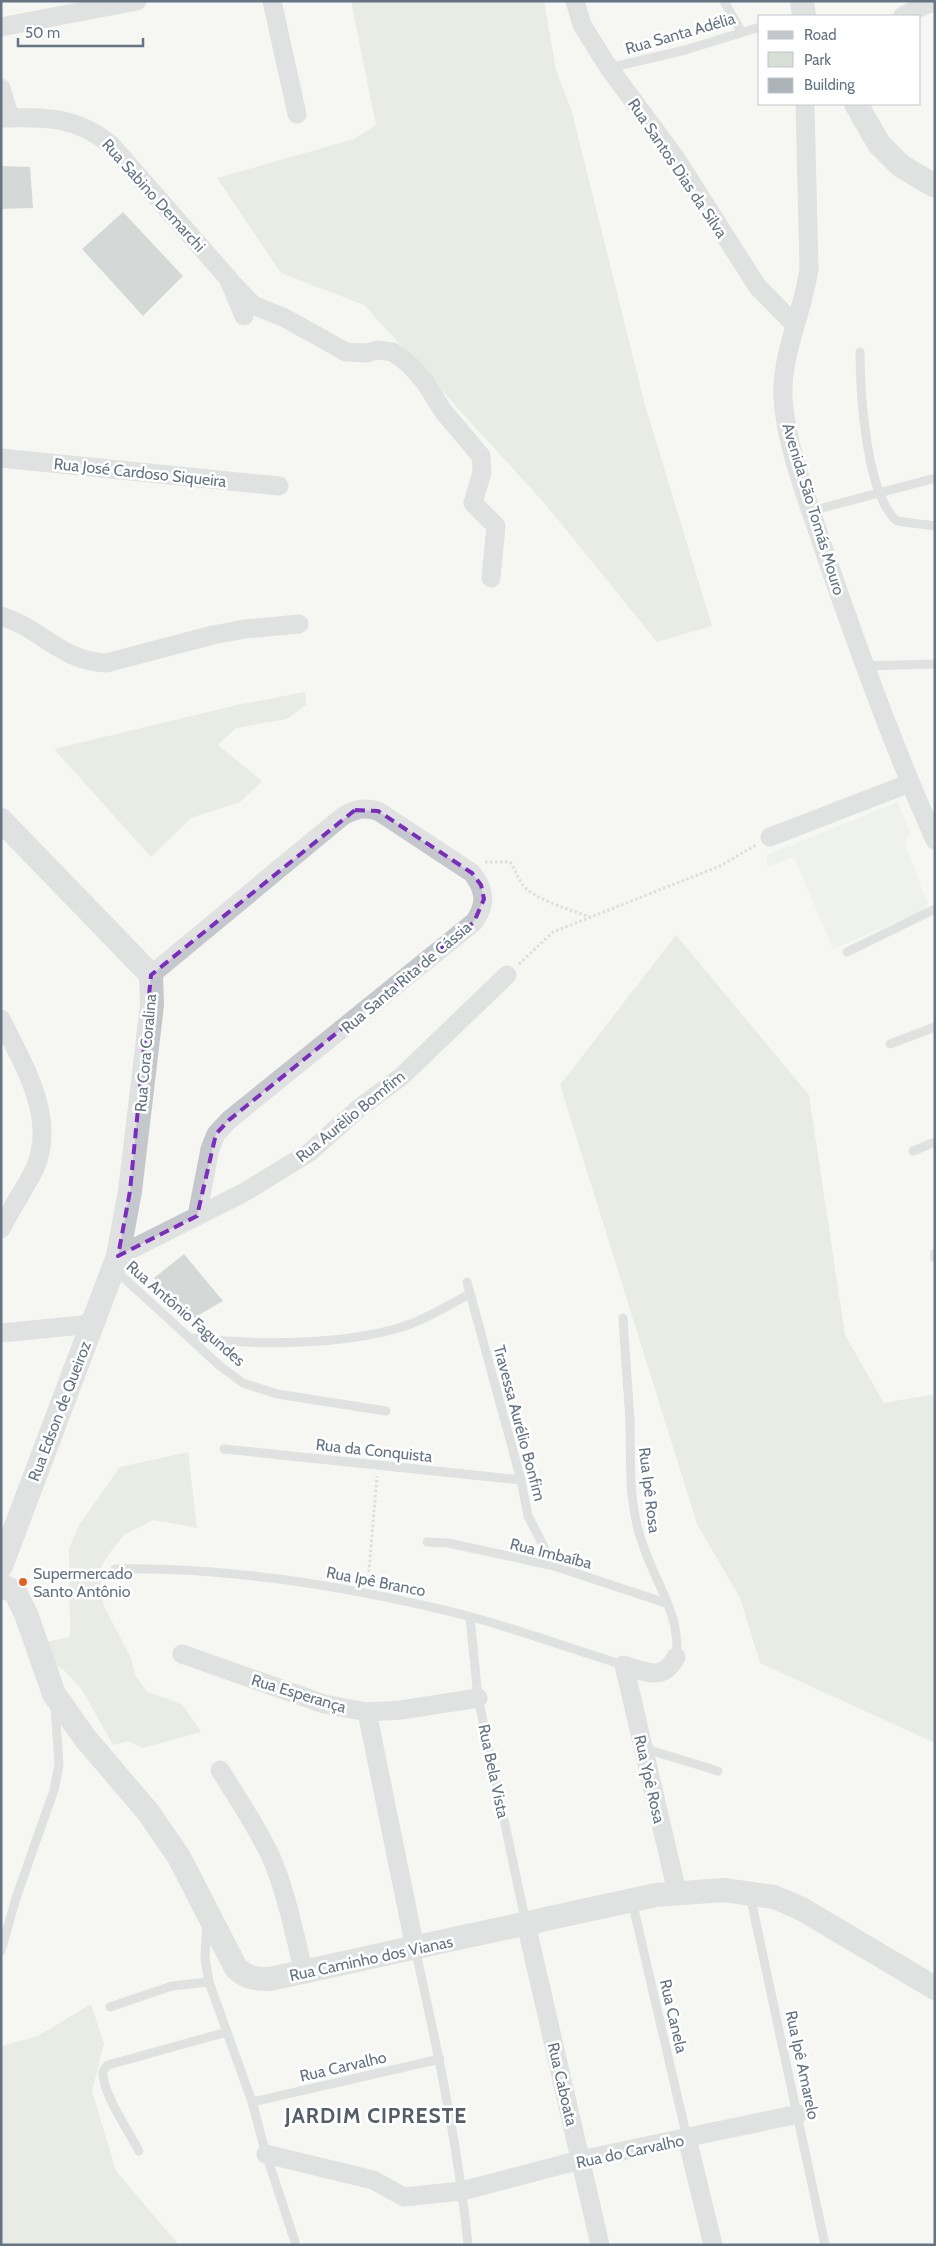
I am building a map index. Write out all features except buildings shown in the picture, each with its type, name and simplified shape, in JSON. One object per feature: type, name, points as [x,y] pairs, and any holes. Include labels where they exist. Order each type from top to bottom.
[{"type":"street","points":[[1,27],[137,1]]},
{"type":"street","points":[[272,1],[298,114]]},
{"type":"street","name":"Rua Santos Dias da Silva","points":[[575,1],[582,25],[609,68],[677,160],[757,286],[795,325]]},
{"type":"street","points":[[802,1],[804,15]]},
{"type":"street","points":[[906,15],[928,3]]},
{"type":"street","points":[[1,88],[6,118]]},
{"type":"street","name":"Avenida São Tomás Mouro","points":[[806,105],[809,269],[805,294],[785,366],[783,398],[788,429],[811,511],[863,666],[935,840]]},
{"type":"street","points":[[857,105],[879,144],[901,166],[935,186]]},
{"type":"street","name":"Rua Sabino Demarchi","points":[[6,118],[60,120],[79,124],[97,133],[111,145],[230,281],[244,316]]},
{"type":"street","points":[[230,281],[253,305],[285,318],[346,352],[367,353],[377,350],[393,352],[410,365],[425,382],[443,411],[481,456],[482,472],[473,503],[496,526],[491,578]]},
{"type":"street","name":"Rua José Cardoso Siqueira","points":[[1,458],[279,486]]},
{"type":"street","points":[[1,616],[71,656],[88,662],[122,660],[213,635],[245,629],[300,624]]},
{"type":"street","points":[[770,837],[910,783]]},
{"type":"street","name":"Rua Santa Rita de Cássia","points":[[152,975],[343,816],[355,810],[366,808],[378,811],[472,873],[481,885],[484,899],[481,912],[474,922],[229,1120],[216,1134],[210,1149],[197,1216]]},
{"type":"street","name":"Rua Cora Coralina","points":[[1,820],[152,975],[152,1005],[146,1066],[130,1192],[116,1262]]},
{"type":"street","name":"Rua Aurèlio Bomfim","points":[[116,1262],[197,1216],[243,1193],[310,1152],[358,1109],[402,1076],[507,975]]},
{"type":"street","points":[[1,1020],[36,1095],[42,1122],[41,1146],[35,1168],[1,1229]]},
{"type":"street","name":"Rua Edson de Queiroz","points":[[3,1548],[116,1262]]},
{"type":"street","points":[[1,1333],[92,1324]]},
{"type":"street","name":"Rua Caminho dos Vianas","points":[[1,1585],[15,1592],[26,1614],[54,1694],[85,1738],[148,1812],[179,1857],[236,1968],[245,1976],[256,1979],[270,1979],[632,1900],[677,1892],[750,1892],[774,1896],[800,1908],[935,1988]]},
{"type":"street","name":"Rua Esperança","points":[[182,1654],[324,1704],[366,1712],[401,1710],[478,1698]]},
{"type":"street","points":[[624,1666],[651,1674],[662,1673],[671,1667],[676,1658]]},
{"type":"street","name":"Rua Ypê Rosa","points":[[624,1666],[677,1892]]},
{"type":"street","points":[[366,1712],[415,1948]]},
{"type":"street","points":[[220,1770],[271,1857],[284,1894],[304,1972]]},
{"type":"street","name":"Rua Caboata","points":[[526,1924],[600,2245]]},
{"type":"street","name":"Rua do Carvalho","points":[[266,2154],[373,2180],[404,2197],[462,2191],[580,2160],[798,2114]]},
{"type":"street","points":[[687,2138],[712,2245]]},
{"type":"lane","points":[[724,1],[741,31]]},
{"type":"lane","name":"Rua Santa Adélia","points":[[609,68],[685,50],[741,31],[758,27]]},
{"type":"lane","points":[[860,352],[861,396],[878,493],[892,517],[897,521],[935,526]]},
{"type":"lane","points":[[811,511],[935,478]]},
{"type":"lane","points":[[863,666],[935,664]]},
{"type":"lane","points":[[847,952],[935,909]]},
{"type":"lane","points":[[890,1044],[935,1027]]},
{"type":"lane","points":[[913,1151],[935,1142]]},
{"type":"lane","points":[[935,1253],[935,1258]]},
{"type":"lane","name":"Rua Antônio Fagundes","points":[[116,1262],[190,1338],[220,1366],[243,1383],[277,1394],[386,1411]]},
{"type":"lane","name":"Travessa Aurélio Bonfim","points":[[467,1282],[521,1480],[528,1516],[539,1541],[554,1566]]},
{"type":"lane","points":[[190,1338],[232,1342],[356,1337],[402,1327],[470,1294]]},
{"type":"lane","name":"Rua Ipê Rosa","points":[[623,1318],[630,1423],[629,1469],[635,1514],[641,1542],[678,1631],[676,1658]]},
{"type":"lane","name":"Rua da Conquista","points":[[224,1449],[521,1480]]},
{"type":"lane","name":"Rua Imbaíba","points":[[427,1542],[448,1543],[554,1566],[666,1603]]},
{"type":"lane","name":"Rua Ipê Branco","points":[[115,1569],[200,1570],[366,1593],[470,1617],[624,1666]]},
{"type":"lane","name":"Rua Bela Vista","points":[[470,1617],[478,1698],[526,1924]]},
{"type":"lane","points":[[1,1951],[16,1898],[54,1790],[58,1765],[58,1734],[54,1694]]},
{"type":"lane","points":[[643,1748],[718,1771]]},
{"type":"lane","name":"Rua Ipê Amarelo","points":[[750,1892],[825,2245]]},
{"type":"lane","name":"Rua Canela","points":[[632,1900],[687,2138]]},
{"type":"lane","points":[[208,1913],[205,1940],[209,1982],[252,2102],[266,2154],[296,2245]]},
{"type":"lane","points":[[415,1948],[440,2059],[462,2191],[468,2245]]},
{"type":"lane","points":[[110,2007],[172,1986],[209,1982]]},
{"type":"lane","points":[[139,2151],[108,2092],[102,2074],[104,2069],[108,2065],[227,2032]]},
{"type":"lane","name":"Rua Carvalho","points":[[252,2102],[440,2059]]},
{"type":"path","points":[[507,975],[553,932],[720,866],[770,837]]},
{"type":"path","points":[[455,862],[510,862],[516,869],[521,883],[535,894],[590,918]]},
{"type":"path","points":[[366,1593],[378,1466]]},
{"type":"highlighted area","points":[[355,810],[378,811],[472,873],[481,885],[484,899],[474,922],[229,1120],[216,1134],[197,1216],[118,1256],[130,1191],[151,975]]},
{"type":"shaded area","points":[[898,802],[910,832],[905,844],[928,904],[924,910],[833,949],[794,857],[767,867],[767,855]]},
{"type":"green space","points":[[351,1],[544,1],[556,70],[572,112],[645,405],[712,626],[657,642],[546,505],[364,305],[281,273],[217,178],[354,139],[376,125]]},
{"type":"green space","points":[[305,692],[306,705],[287,719],[236,728],[218,745],[262,781],[240,802],[191,818],[151,857],[54,749],[237,705]]},
{"type":"green space","points":[[676,935],[809,1095],[845,1335],[884,1403],[935,1394],[935,1743],[760,1663],[740,1598],[697,1524],[560,1085]]},
{"type":"green space","points":[[188,1452],[197,1528],[153,1520],[124,1535],[106,1558],[99,1572],[104,1606],[131,1658],[136,1677],[148,1692],[182,1704],[201,1732],[143,1748],[128,1741],[113,1745],[82,1690],[64,1670],[53,1663],[42,1643],[70,1637],[69,1548],[79,1525],[120,1467]]},
{"type":"green space","points":[[91,2004],[104,2043],[92,2091],[116,2171],[179,2245],[1,2245],[1,2046],[38,2036]]},
{"type":"place","name":"Supermercado Santo Antônio","points":[[23,1582]]},
{"type":"district","name":"JARDIM CIPRESTE","points":[[376,2116]]}]
